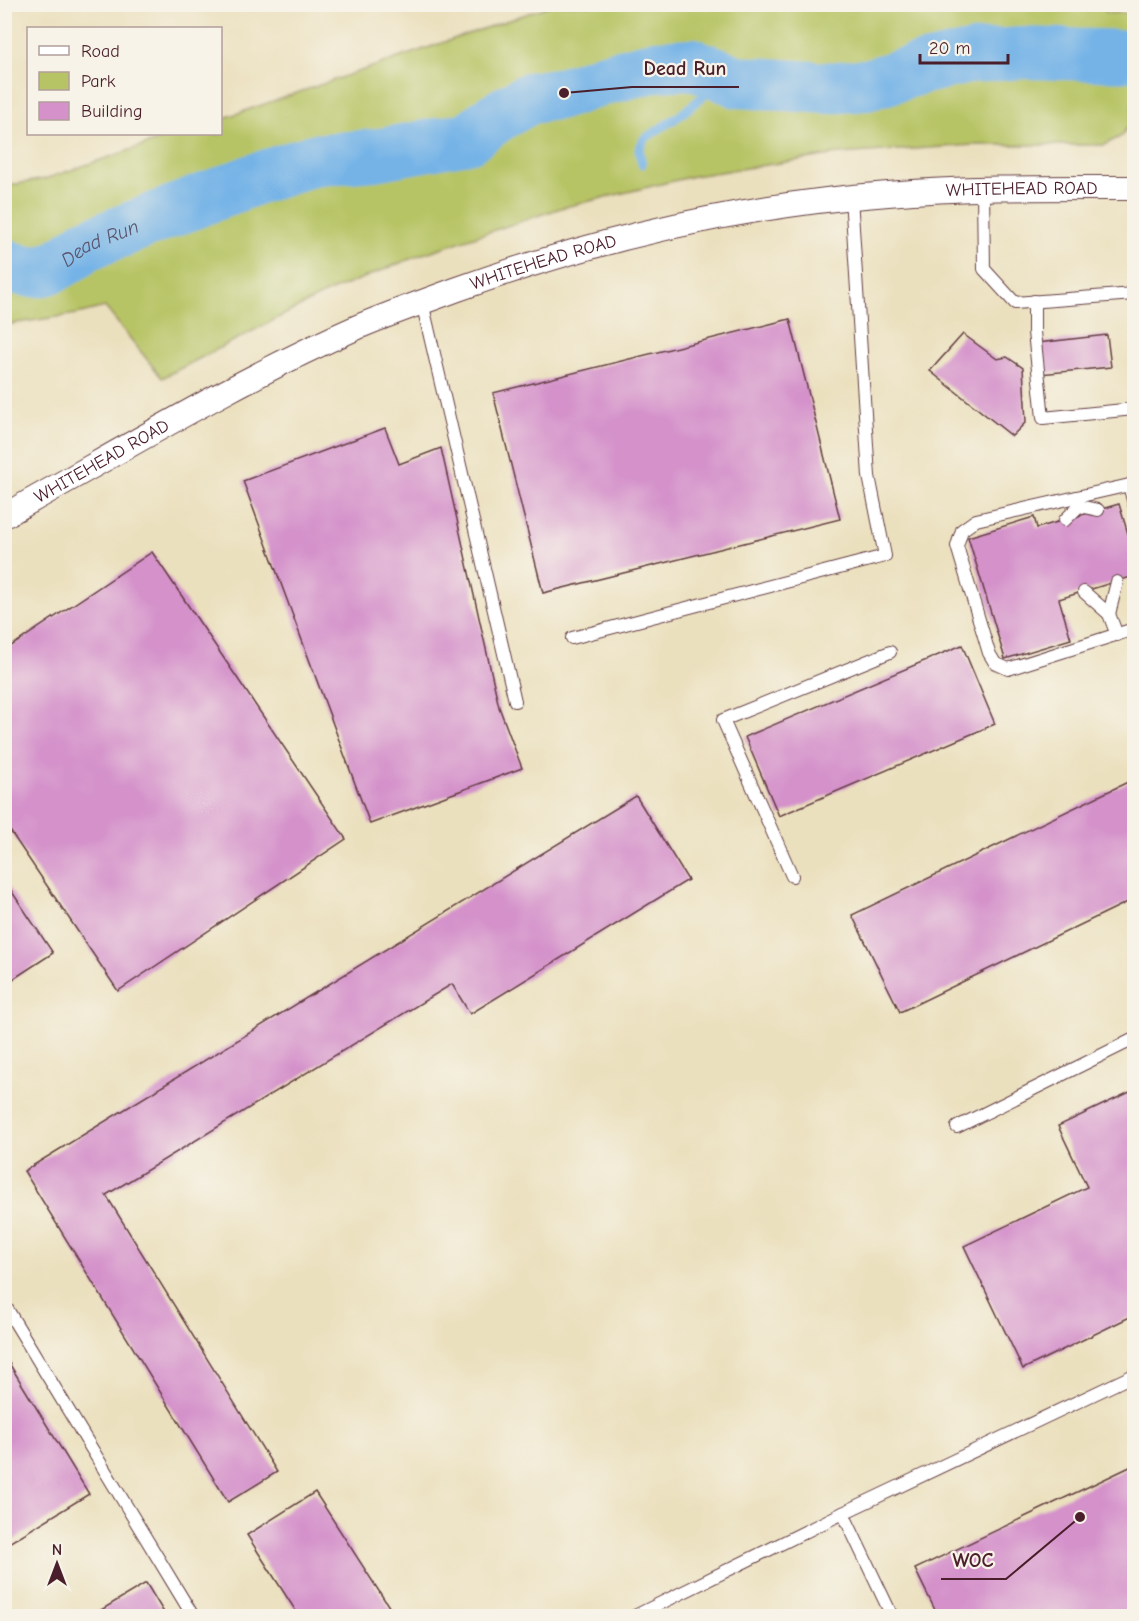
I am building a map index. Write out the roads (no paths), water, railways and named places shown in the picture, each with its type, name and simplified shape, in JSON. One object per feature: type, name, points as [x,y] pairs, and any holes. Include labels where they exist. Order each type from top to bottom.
[{"type":"street","name":"WHITEHEAD ROAD","points":[[4,516],[266,371],[360,326],[496,275],[576,250],[677,225],[789,204],[888,194],[983,189],[1134,188]]},
{"type":"lane","points":[[983,189],[984,269],[1015,303],[1134,294]]},
{"type":"lane","points":[[572,638],[885,556],[869,476],[851,198]]},
{"type":"lane","points":[[1034,301],[1034,332],[1043,418],[1134,410]]},
{"type":"lane","points":[[422,302],[515,701]]},
{"type":"lane","points":[[1134,504],[1132,484],[1078,501],[976,520],[962,530],[957,546],[989,653],[995,663],[1008,669],[1134,629]]},
{"type":"lane","points":[[1078,501],[1098,510]]},
{"type":"lane","points":[[1065,520],[1078,501]]},
{"type":"lane","points":[[1109,614],[1117,582]]},
{"type":"lane","points":[[1084,592],[1109,614],[1117,635]]},
{"type":"lane","points":[[792,876],[723,720],[890,652]]},
{"type":"lane","points":[[957,1127],[1134,1039]]},
{"type":"lane","points":[[4,1304],[193,1617]]},
{"type":"lane","points":[[635,1617],[843,1513],[1134,1375]]},
{"type":"lane","points":[[843,1513],[892,1617]]},
{"type":"waterway","name":"Dead Run","points":[[4,264],[27,271],[47,269],[56,266],[84,246],[253,180],[314,160],[375,155],[468,138],[495,118],[530,98],[564,93],[656,66],[692,64],[738,82],[827,88],[867,85],[916,70],[973,57],[1022,53],[1134,56]]},
{"type":"waterway","points":[[642,164],[639,150],[644,139],[679,116],[727,77]]},
{"type":"place","name":"Dead Run","points":[[564,93]]},
{"type":"place","name":"WOC","points":[[1080,1517]]}]
